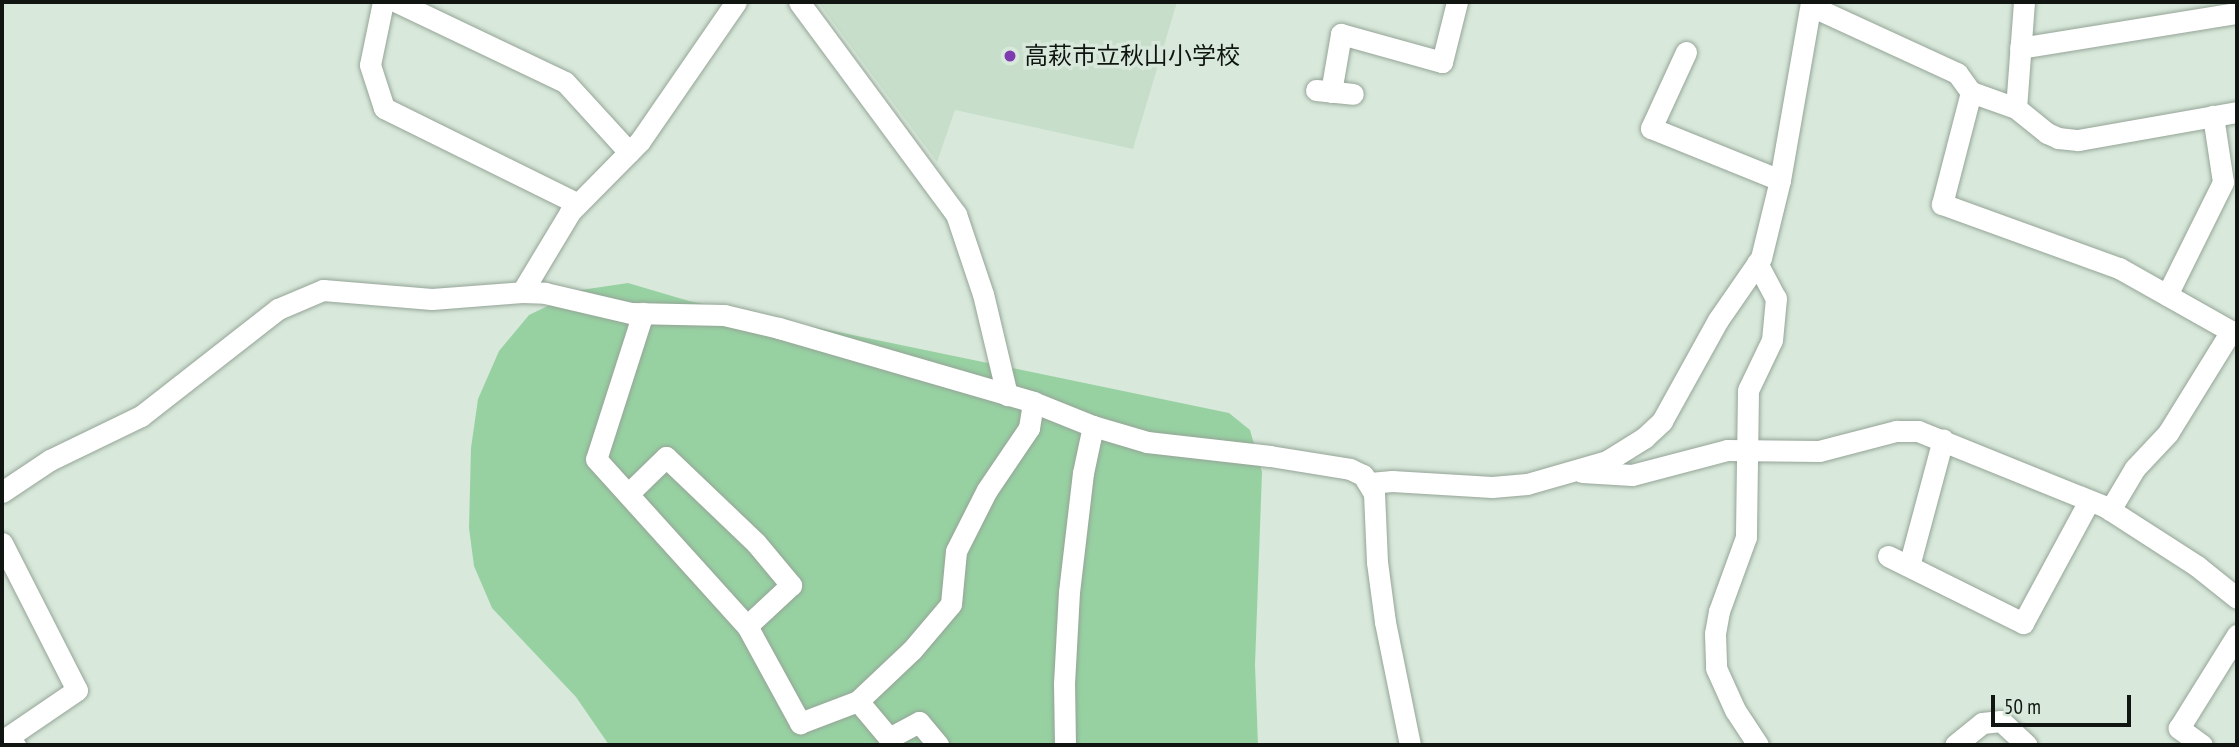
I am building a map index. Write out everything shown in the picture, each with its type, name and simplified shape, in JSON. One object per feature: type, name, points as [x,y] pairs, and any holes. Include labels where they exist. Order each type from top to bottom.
[{"type":"street","points":[[383,2],[370,65],[384,108],[578,204]]},
{"type":"street","points":[[397,2],[565,82],[629,152]]},
{"type":"street","points":[[522,292],[578,204],[640,141],[736,2]]},
{"type":"street","points":[[799,2],[956,214],[984,294],[1007,395]]},
{"type":"street","points":[[1353,94],[1324,91],[1342,34],[1442,62],[1457,2]]},
{"type":"street","points":[[2016,108],[2024,2]]},
{"type":"street","points":[[1370,483],[1492,487],[1527,484],[1577,471],[1627,450],[1662,421],[1718,320],[1758,262],[1780,180],[1811,4],[1957,73],[1971,92],[2016,108],[2047,133],[2071,139],[2237,112]]},
{"type":"street","points":[[2020,48],[2237,13]]},
{"type":"street","points":[[1686,52],[1651,128],[1780,180]]},
{"type":"street","points":[[1971,92],[1942,204],[2119,268],[2231,331],[2168,433],[2135,468],[2110,510]]},
{"type":"street","points":[[2168,295],[2223,182],[2213,116]]},
{"type":"street","points":[[1758,262],[1776,298],[1773,340],[1748,390],[1746,537],[1719,611],[1715,634],[1716,668],[1735,710],[1758,745]]},
{"type":"street","points":[[2,492],[62,454],[141,416],[278,310],[311,293],[323,290],[432,299],[522,292],[545,293],[643,313],[735,318],[1033,402],[1093,426],[1166,446],[1270,456],[1350,469],[1363,475],[1374,494],[1377,562],[1385,622],[1410,745]]},
{"type":"street","points":[[643,313],[596,459],[747,626],[800,723],[858,701],[912,650],[951,604],[956,551],[987,490],[1028,428],[1033,402]]},
{"type":"street","points":[[1065,745],[1064,684],[1069,592],[1083,473],[1093,426]]},
{"type":"street","points":[[1577,471],[1600,475],[1632,475],[1727,450],[1746,448],[1819,451],[1907,429],[1943,439],[2110,510],[2197,566],[2237,598]]},
{"type":"street","points":[[1909,566],[1943,439]]},
{"type":"street","points":[[628,494],[666,457],[756,543],[791,585],[747,626]]},
{"type":"street","points":[[1888,556],[2023,623],[2089,501]]},
{"type":"street","points":[[2,543],[77,690],[8,737],[15,745]]},
{"type":"street","points":[[2202,745],[2179,728],[2237,635]]},
{"type":"street","points":[[858,701],[889,738],[919,722],[938,745]]},
{"type":"street","points":[[1955,745],[1982,723],[2001,721],[2027,745]]},
{"type":"shaded area","name":"高萩市立秋山小学校","points":[[818,2],[1177,2],[1133,149],[955,110],[937,162]]},
{"type":"green space","points":[[628,283],[689,301],[1229,413],[1250,430],[1262,472],[1255,665],[1258,745],[609,745],[576,697],[492,608],[474,566],[469,528],[471,448],[478,399],[499,351],[529,315],[581,290]]},
{"type":"place","name":"高萩市立秋山小学校","points":[[1010,56]]}]
